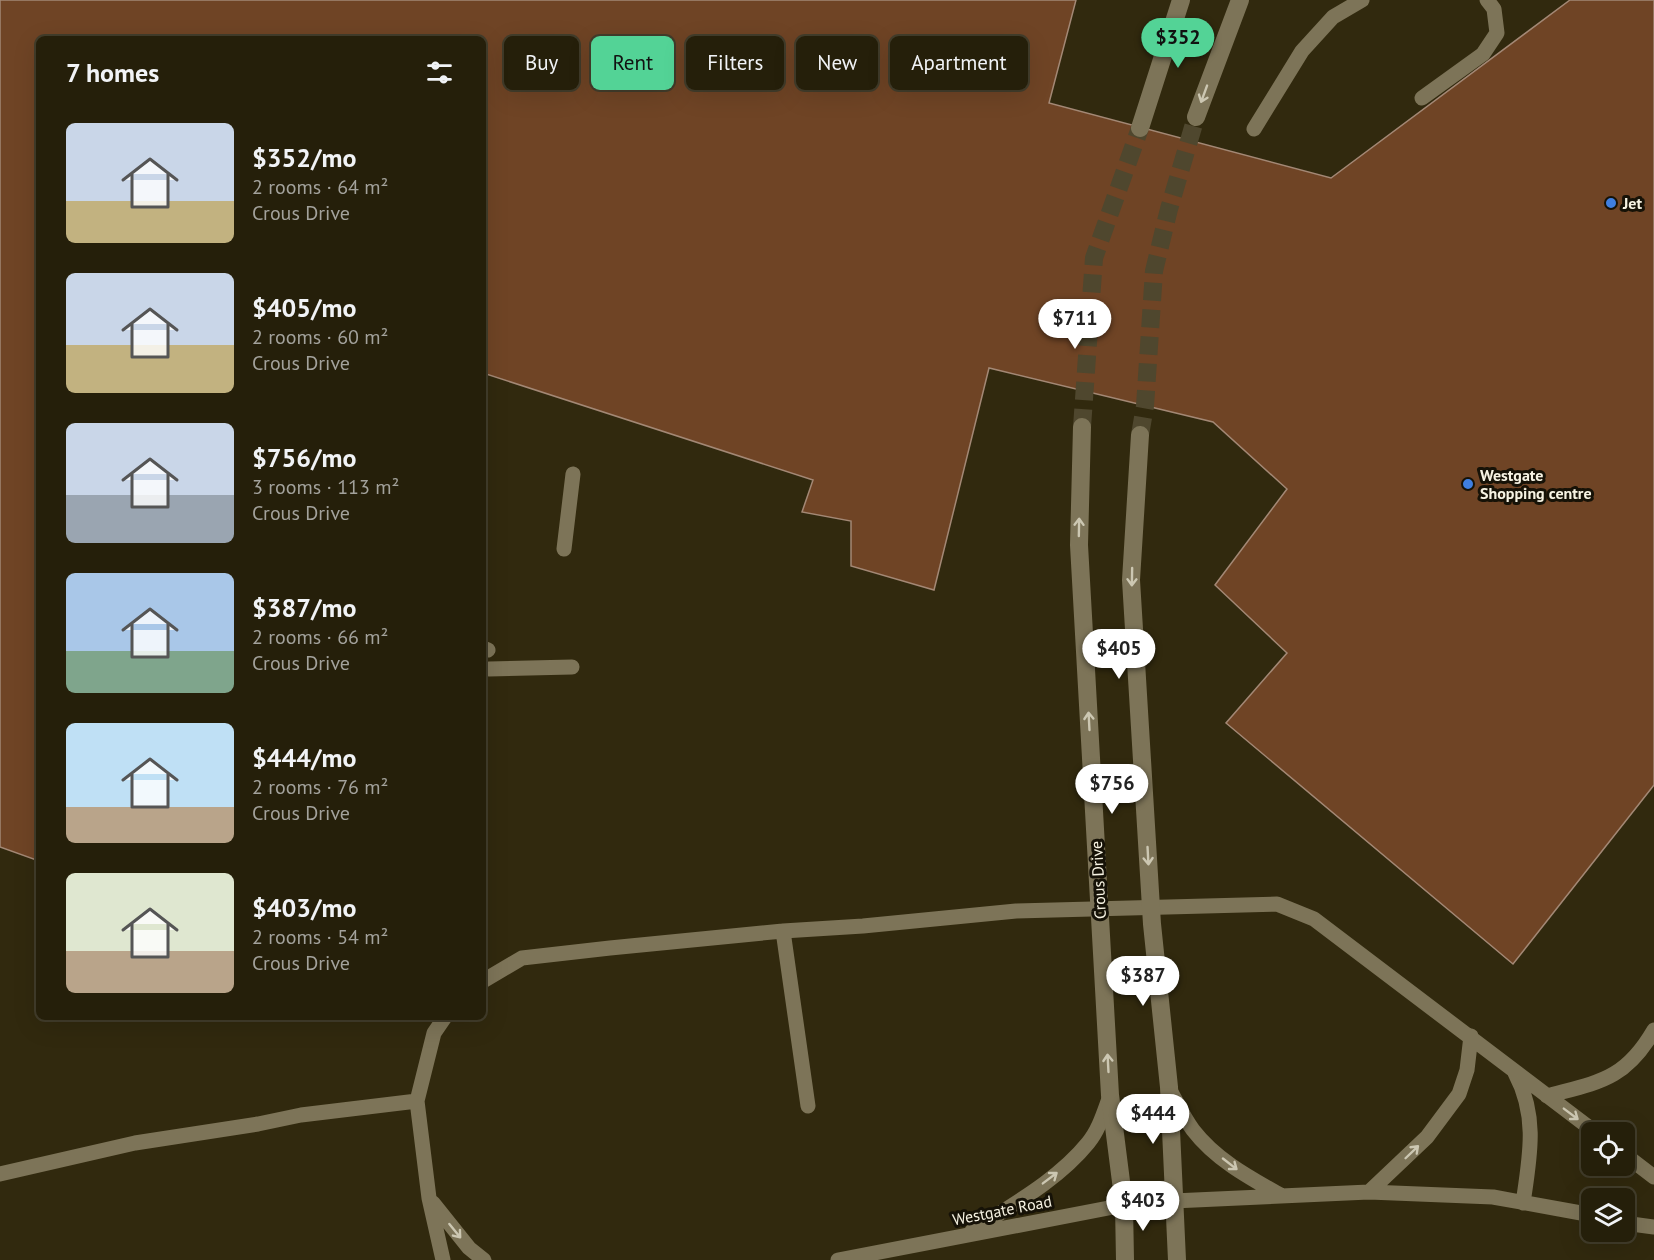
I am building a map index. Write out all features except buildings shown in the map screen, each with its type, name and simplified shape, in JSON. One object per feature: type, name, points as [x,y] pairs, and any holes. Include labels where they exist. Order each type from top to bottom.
[{"type":"street","points":[[1140,128],[1181,0]]},
{"type":"street","points":[[1196,117],[1240,0]]},
{"type":"street","name":"Crous Drive","points":[[1082,427],[1079,545],[1110,1095],[1124,1204],[1125,1260]]},
{"type":"street","points":[[1140,435],[1131,580],[1152,924],[1169,1087],[1177,1260]]},
{"type":"lane","points":[[1254,129],[1302,51],[1333,17],[1362,0]]},
{"type":"lane","points":[[1422,98],[1483,54],[1497,33],[1494,9],[1487,0]]},
{"type":"lane","points":[[564,549],[573,474]]},
{"type":"lane","points":[[489,669],[572,667]]},
{"type":"lane","points":[[486,979],[522,958],[783,931],[862,926],[1016,910],[1277,904],[1314,919],[1582,1122]]},
{"type":"lane","points":[[783,931],[808,1106]]},
{"type":"lane","points":[[443,1020],[434,1033],[417,1101],[429,1198],[443,1260]]},
{"type":"lane","points":[[1547,1096],[1614,1076],[1634,1057],[1654,1030]]},
{"type":"lane","points":[[1369,1192],[1420,1144],[1460,1094],[1467,1070],[1471,1036]]},
{"type":"lane","points":[[1514,1070],[1526,1100],[1532,1145],[1523,1203]]},
{"type":"lane","points":[[1169,1087],[1192,1129],[1209,1148],[1242,1174],[1282,1196]]},
{"type":"lane","points":[[968,1235],[1070,1162],[1089,1141],[1110,1095]]},
{"type":"lane","points":[[0,1174],[135,1143],[258,1124],[301,1114],[417,1101]]},
{"type":"lane","points":[[1635,1162],[1654,1177]]},
{"type":"lane","name":"Westgate Road","points":[[838,1260],[1124,1204],[1369,1192],[1493,1197],[1581,1213]]},
{"type":"lane","points":[[429,1198],[469,1248],[484,1260]]},
{"type":"lane","points":[[1635,1224],[1654,1227]]},
{"type":"lane","points":[[429,1260],[437,1237]]},
{"type":"tunnel","points":[[1140,435],[1145,406],[1154,271],[1169,209],[1196,117]]},
{"type":"tunnel","points":[[1082,427],[1094,258],[1140,128]]},
{"type":"place","name":"Jet","points":[[1611,203]]},
{"type":"place","name":"Westgate Shopping centre","points":[[1468,484]]}]
